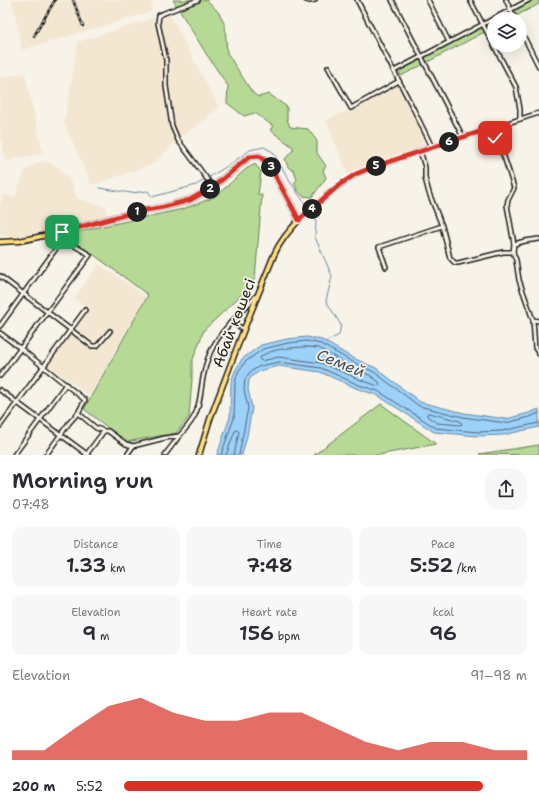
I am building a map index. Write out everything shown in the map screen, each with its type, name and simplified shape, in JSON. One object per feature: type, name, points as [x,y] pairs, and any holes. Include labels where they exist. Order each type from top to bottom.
[{"type":"main road","points":[[0,242],[19,241],[62,232],[135,212],[164,207],[190,200],[213,187],[249,157],[259,156],[269,164],[299,220]]},
{"type":"main road","name":"Абай көшесі","points":[[199,455],[210,419],[244,329],[279,244],[289,230],[299,220]]},
{"type":"street","points":[[198,0],[159,15],[158,23],[166,60],[166,86],[172,126],[178,140],[213,187]]},
{"type":"street","points":[[306,0],[315,0]]},
{"type":"street","points":[[357,0],[432,147]]},
{"type":"street","points":[[392,0],[462,137]]},
{"type":"street","points":[[428,0],[449,42]]},
{"type":"street","points":[[470,0],[516,87],[520,109],[520,119]]},
{"type":"street","points":[[506,0],[510,10]]},
{"type":"street","points":[[394,71],[529,0]]},
{"type":"street","points":[[527,43],[539,67]]},
{"type":"street","points":[[328,67],[351,108],[399,81]]},
{"type":"street","name":"Абай көшесі","points":[[299,220],[339,185],[356,174],[462,137],[539,113]]},
{"type":"street","points":[[488,129],[503,153],[514,188],[507,205],[514,244],[513,252],[516,260],[519,280],[533,320],[535,348],[539,354]]},
{"type":"street","points":[[420,151],[425,167],[429,193],[442,226],[450,258],[455,263],[469,261],[502,252],[513,252]]},
{"type":"street","points":[[386,267],[380,247],[442,226]]},
{"type":"street","points":[[0,326],[63,239],[62,232]]},
{"type":"street","points":[[0,376],[90,255],[63,239]]},
{"type":"street","points":[[514,244],[539,239]]},
{"type":"street","points":[[0,276],[92,346],[97,346],[110,331]]},
{"type":"street","points":[[165,455],[190,425],[198,409],[204,373],[208,358],[215,343],[230,323],[259,293]]},
{"type":"street","points":[[0,426],[85,310]]},
{"type":"street","points":[[533,320],[539,321]]},
{"type":"street","points":[[230,323],[244,329]]},
{"type":"street","points":[[0,333],[44,366],[85,400],[78,413],[60,434],[46,455]]},
{"type":"street","points":[[14,455],[66,384]]},
{"type":"street","points":[[0,390],[87,455],[104,431]]},
{"type":"street","points":[[78,413],[96,428],[108,432],[126,444],[134,446],[165,438],[180,436]]},
{"type":"street","points":[[127,455],[134,446]]},
{"type":"shaded area","points":[[12,0],[153,0],[150,12],[22,50]]},
{"type":"shaded area","points":[[169,13],[219,108],[178,140],[153,164],[92,185],[64,123],[78,42]]},
{"type":"shaded area","points":[[25,73],[43,153],[6,161],[0,133],[0,78]]},
{"type":"shaded area","points":[[397,85],[430,146],[348,174],[326,121]]},
{"type":"shaded area","points":[[45,161],[58,167],[70,180],[77,198],[106,207],[107,216],[68,228],[15,239],[0,233],[0,207],[3,195],[15,197],[25,170],[37,163]]},
{"type":"shaded area","points":[[99,264],[146,296],[90,396],[47,365],[89,309],[74,298]]},
{"type":"green space","points":[[173,0],[207,0],[219,13],[225,25],[227,53],[252,92],[258,97],[269,94],[287,107],[287,119],[290,127],[308,129],[317,141],[317,153],[326,166],[323,170],[326,178],[312,197],[303,196],[298,191],[294,183],[297,180],[294,171],[288,167],[285,159],[293,150],[293,147],[270,130],[273,126],[255,113],[244,116],[227,103],[228,86]]},
{"type":"green space","points":[[531,0],[539,0],[539,4],[524,12],[508,12]]},
{"type":"green space","points":[[487,23],[487,31],[401,76],[397,69]]},
{"type":"green space","points":[[255,164],[261,171],[258,195],[262,195],[255,279],[236,300],[204,330],[192,362],[189,417],[176,433],[126,442],[84,409],[148,295],[90,252],[70,240],[76,232],[183,209],[215,197],[246,169]]},
{"type":"green space","points":[[381,404],[436,444],[378,455],[314,455]]},
{"type":"green space","points":[[539,445],[539,455],[479,454]]},
{"type":"water","name":"Семей","points":[[307,337],[322,340],[353,358],[376,368],[420,402],[464,413],[506,419],[539,409],[539,427],[503,435],[477,436],[434,432],[377,395],[358,389],[320,372],[279,366],[262,370],[252,376],[249,380],[248,389],[252,408],[242,455],[217,455],[230,417],[231,382],[242,359],[261,345],[287,339]]},
{"type":"waterway","name":"Семей","points":[[99,188],[131,193],[148,191],[152,197],[196,185],[226,167],[250,150],[264,147],[273,152],[289,180],[316,221],[315,237],[332,276],[326,301],[341,325],[339,335],[325,342]]},
{"type":"railway","points":[[34,36],[55,0]]},
{"type":"railway","points":[[73,0],[83,26]]},
{"type":"route","points":[[62,232],[135,212],[164,207],[190,200],[213,187],[249,157],[259,156],[269,164],[299,220],[334,189],[356,174],[488,129],[495,138]]}]
